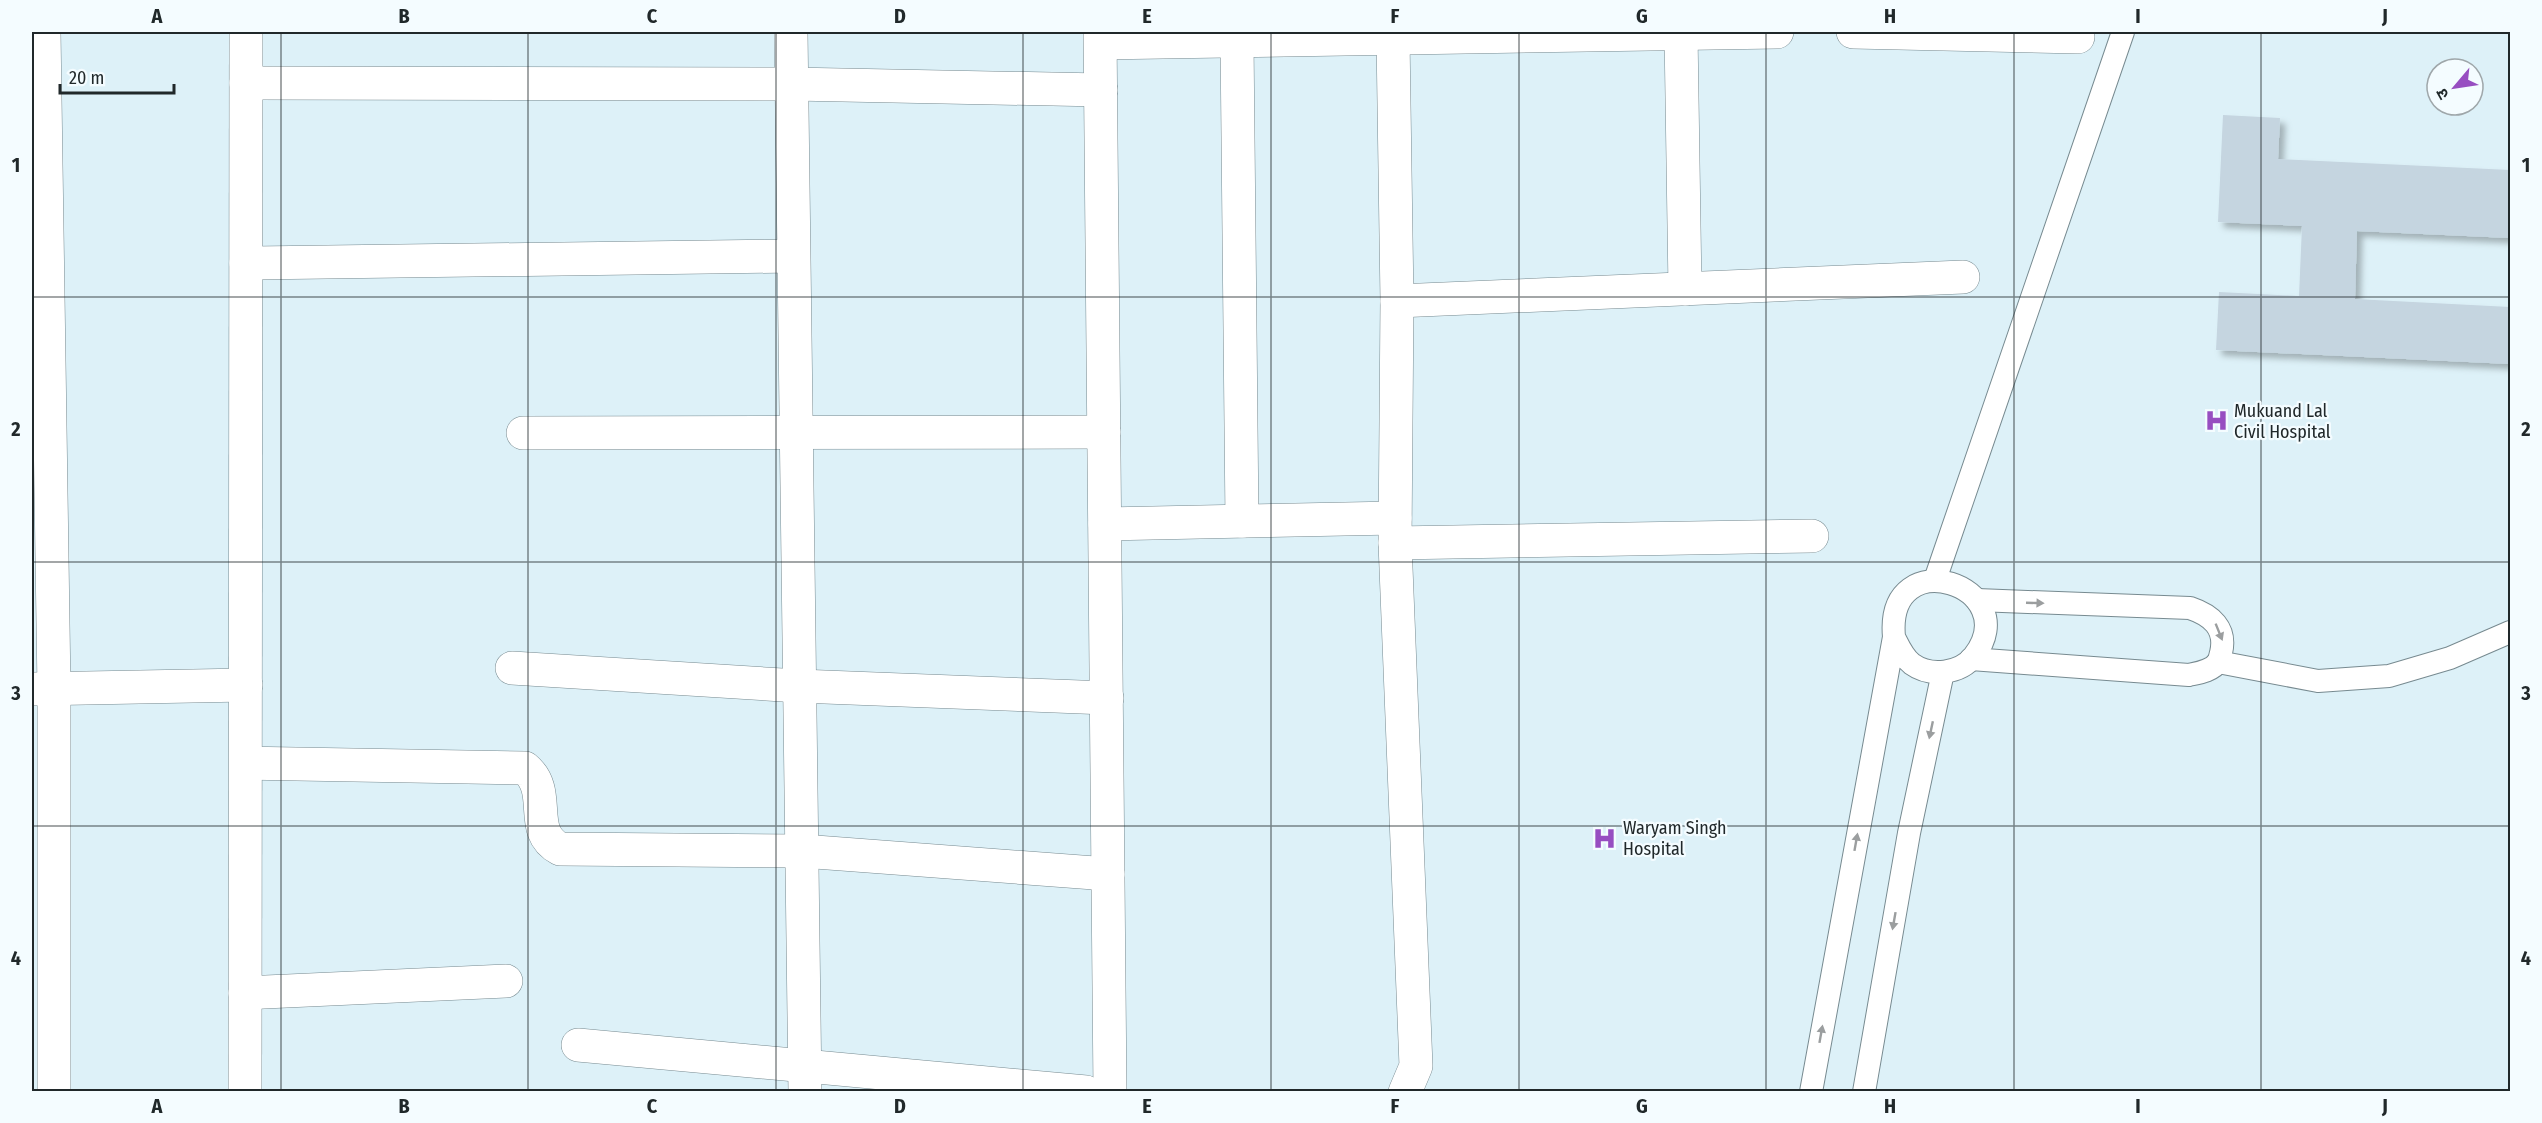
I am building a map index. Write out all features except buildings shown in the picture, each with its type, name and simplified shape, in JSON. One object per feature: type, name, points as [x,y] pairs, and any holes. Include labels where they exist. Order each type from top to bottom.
[{"type":"street","points":[[44,32],[43,689],[54,1092]]},
{"type":"street","points":[[245,1092],[246,32]]},
{"type":"street","points":[[791,32],[805,1079]]},
{"type":"street","points":[[1110,1092],[1101,37],[1237,40],[1393,38],[1479,34],[1777,32]]},
{"type":"street","points":[[1853,32],[2078,38]]},
{"type":"street","points":[[1681,33],[1685,289]]},
{"type":"street","points":[[1393,38],[1397,300],[1395,531],[1416,1066],[1405,1092]]},
{"type":"street","points":[[1237,40],[1242,521]]},
{"type":"street","points":[[246,83],[792,84],[1101,90]]},
{"type":"street","points":[[246,263],[793,256]]},
{"type":"street","points":[[1397,300],[1963,277]]},
{"type":"street","points":[[523,434],[1104,432]]},
{"type":"street","points":[[1105,524],[1242,521],[1395,531],[1812,536]]},
{"type":"street","points":[[512,668],[799,686],[1107,698]]},
{"type":"street","points":[[43,689],[246,684]]},
{"type":"street","points":[[246,763],[525,768],[534,776],[539,788],[542,829],[549,843],[561,849],[802,851],[1108,874]]},
{"type":"street","points":[[245,993],[506,981]]},
{"type":"street","points":[[578,1045],[805,1079],[1086,1092]]},
{"type":"lane","points":[[1935,580],[2122,32]]},
{"type":"lane","points":[[1811,1092],[1894,637],[1893,622],[1897,606],[1906,593],[1919,584],[1935,580],[1951,581],[1966,588],[1977,600],[1983,615],[1985,631],[1981,646],[1971,659],[1958,668],[1942,672],[1926,671],[1912,664],[1901,652],[1894,637]]},
{"type":"lane","points":[[1971,659],[2188,675],[2207,671],[2218,662],[2223,643],[2218,626],[2205,614],[2190,608],[1977,600]]},
{"type":"lane","points":[[2218,662],[2318,681],[2389,676],[2450,658],[2511,632]]},
{"type":"lane","points":[[1864,1092],[1909,833],[1942,672]]},
{"type":"place","name":"Mukuand Lal Civil Hospital","points":[[2216,421]]},
{"type":"place","name":"Waryam Singh Hospital","points":[[1605,838]]}]
